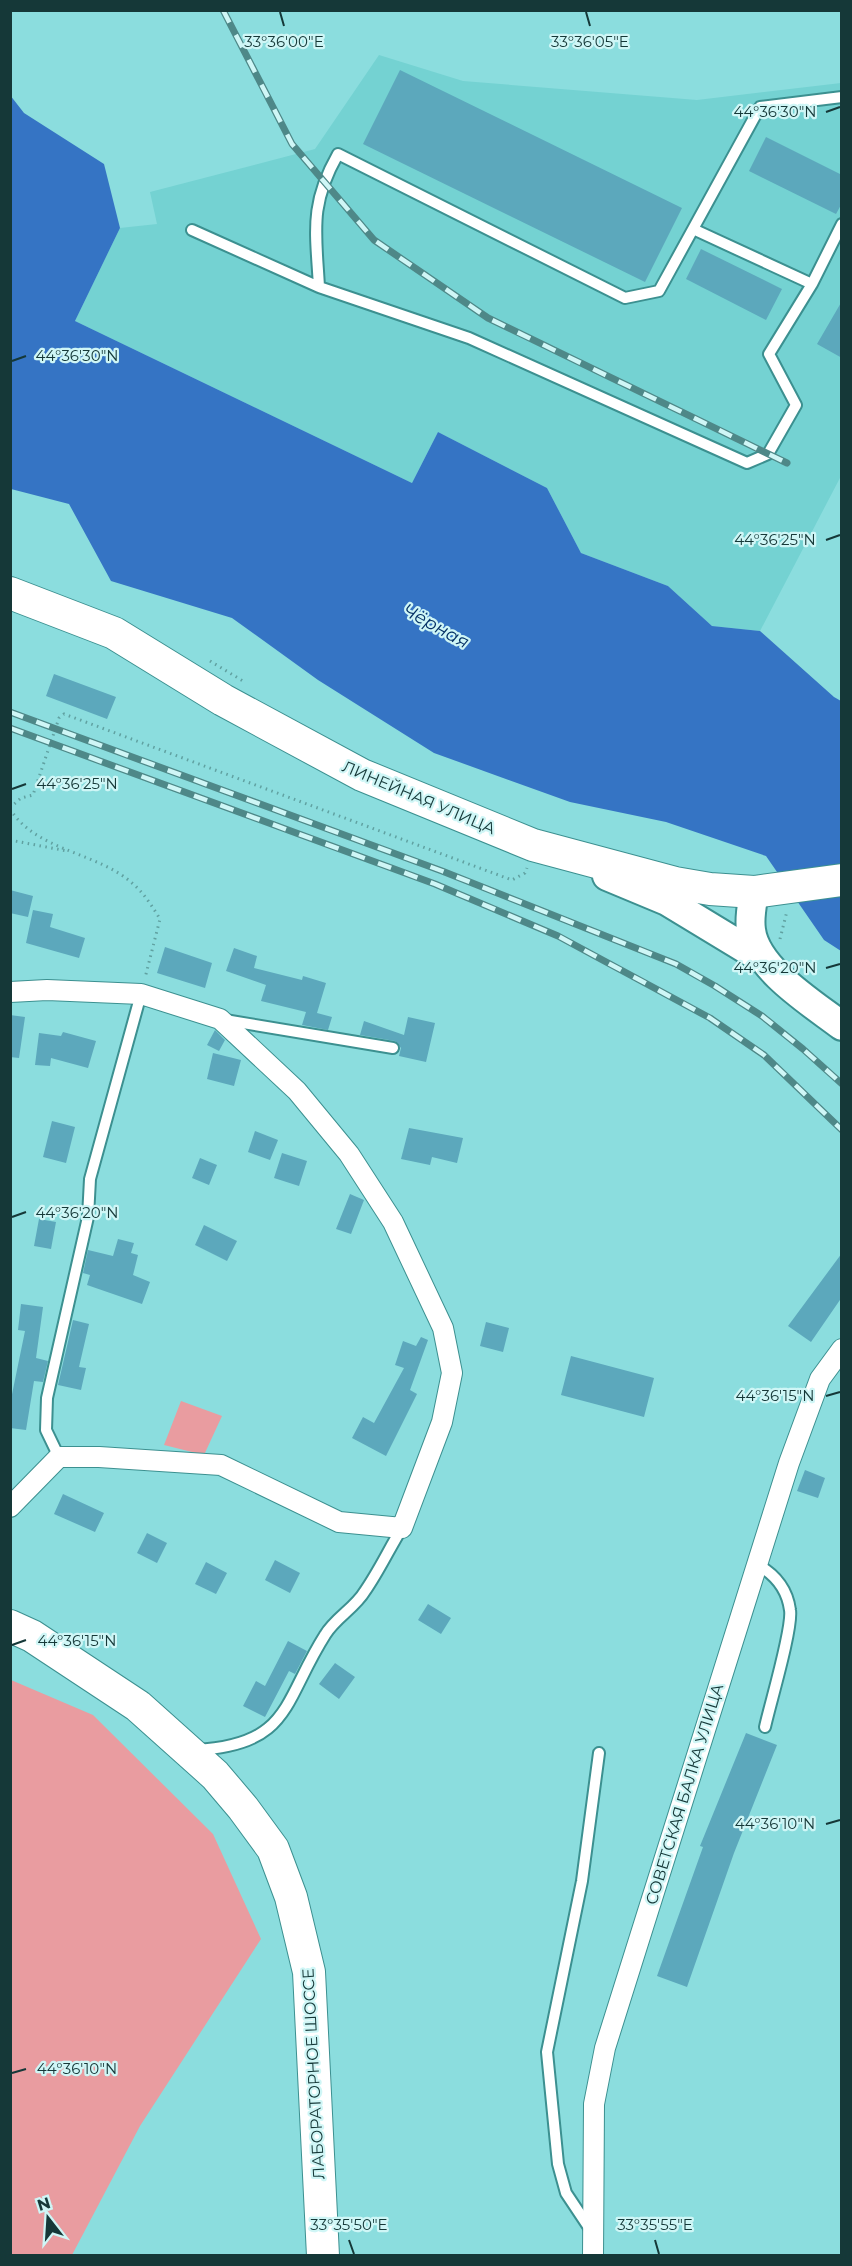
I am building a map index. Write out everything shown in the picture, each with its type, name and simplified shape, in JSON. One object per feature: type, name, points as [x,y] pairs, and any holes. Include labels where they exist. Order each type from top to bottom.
[{"type":"main road","name":"ЛИНЕЙНАЯ УЛИЦА","points":[[10,593],[114,633],[223,700],[362,775],[533,845],[675,883],[775,895],[842,880]]},
{"type":"main road","points":[[533,845],[667,901],[770,953]]},
{"type":"main road","points":[[775,895],[751,931],[770,953],[789,985],[842,1026]]},
{"type":"main road","name":"ЛАБОРАТОРНОЕ ШОССЕ","points":[[10,1626],[32,1636],[138,1706],[187,1750],[243,1808],[273,1849],[291,1897],[309,1972],[323,2256]]},
{"type":"street","points":[[10,992],[47,990],[141,994],[220,1019],[297,1091],[349,1154],[393,1222],[443,1328],[452,1373],[442,1422],[402,1528],[339,1522],[221,1465],[99,1457],[59,1457],[12,1504]]},
{"type":"street","name":"СОВЕТСКАЯ БАЛКА УЛИЦА","points":[[593,2256],[594,2104],[605,2048],[756,1564],[820,1379],[842,1349]]},
{"type":"lane","points":[[319,287],[316,213],[323,181],[338,154],[626,298],[659,291],[760,107],[842,97]]},
{"type":"lane","points":[[192,230],[319,287],[470,338],[747,463],[768,454],[796,405],[769,354],[812,284],[842,224]]},
{"type":"lane","points":[[693,229],[812,284]]},
{"type":"lane","points":[[59,1457],[46,1430],[47,1398],[88,1217],[90,1179],[141,994]]},
{"type":"lane","points":[[220,1019],[393,1048]]},
{"type":"lane","points":[[187,1750],[220,1748],[258,1737],[285,1711],[326,1633],[364,1593],[402,1528]]},
{"type":"lane","points":[[756,1564],[770,1571],[784,1589],[791,1612],[765,1727]]},
{"type":"lane","points":[[594,2234],[566,2193],[558,2164],[547,2052],[582,1881],[599,1752]]},
{"type":"path","points":[[141,994],[160,919],[149,902],[131,882],[42,838],[19,823],[10,808],[21,798],[33,795],[59,718],[64,714],[512,880],[525,873],[533,845]]},
{"type":"path","points":[[10,840],[74,852]]},
{"type":"path","points":[[770,953],[775,895]]},
{"type":"shaded area","points":[[379,55],[463,81],[697,100],[841,83],[841,476],[760,631],[712,626],[668,586],[581,553],[547,488],[438,432],[412,483],[75,321],[120,228],[157,224],[150,192],[315,149]]},
{"type":"shaded area","points":[[181,1401],[222,1416],[204,1455],[164,1445]]},
{"type":"shaded area","points":[[11,1680],[93,1715],[213,1834],[261,1939],[140,2126],[72,2255],[11,2255]]},
{"type":"water","name":"Чёрная","points":[[10,95],[24,113],[104,164],[120,228],[75,321],[412,483],[438,432],[547,488],[581,553],[668,586],[712,626],[760,631],[841,701],[841,951],[824,940],[766,856],[666,822],[570,802],[434,753],[318,680],[232,618],[111,581],[69,504],[11,489]]},
{"type":"building","points":[[400,70],[682,208],[645,282],[363,144]]},
{"type":"building","points":[[766,137],[842,175],[842,203],[836,214],[749,171]]},
{"type":"building","points":[[701,249],[782,289],[766,320],[686,279]]},
{"type":"building","points":[[842,301],[842,358],[817,344]]},
{"type":"building","points":[[54,674],[116,697],[107,719],[46,696]]},
{"type":"building","points":[[10,890],[33,896],[28,917],[10,913]]},
{"type":"building","points":[[33,910],[53,914],[50,927],[85,938],[79,958],[26,943]]},
{"type":"building","points":[[165,947],[212,963],[205,988],[157,973]]},
{"type":"building","points":[[234,948],[257,956],[254,968],[302,980],[303,976],[326,983],[317,1013],[332,1017],[328,1030],[302,1025],[306,1012],[261,1001],[266,985],[226,971]]},
{"type":"building","points":[[10,1015],[25,1017],[19,1058],[10,1057]]},
{"type":"building","points":[[408,1017],[435,1023],[426,1062],[399,1056],[401,1048],[395,1041],[360,1035],[364,1021],[404,1035]]},
{"type":"building","points":[[215,1030],[225,1040],[219,1051],[207,1045]]},
{"type":"building","points":[[63,1032],[96,1041],[88,1068],[51,1058],[50,1066],[35,1065],[39,1033],[61,1036]]},
{"type":"building","points":[[213,1053],[241,1060],[234,1086],[207,1079]]},
{"type":"building","points":[[52,1121],[75,1127],[66,1163],[43,1157]]},
{"type":"building","points":[[409,1128],[463,1138],[457,1163],[432,1157],[430,1165],[401,1159]]},
{"type":"building","points":[[255,1131],[278,1140],[270,1160],[248,1152]]},
{"type":"building","points":[[282,1153],[307,1161],[299,1186],[274,1178]]},
{"type":"building","points":[[200,1158],[217,1165],[209,1185],[192,1178]]},
{"type":"building","points":[[350,1194],[364,1200],[351,1234],[336,1229]]},
{"type":"building","points":[[39,1219],[56,1222],[51,1249],[34,1246]]},
{"type":"building","points":[[204,1225],[237,1241],[227,1261],[195,1245]]},
{"type":"building","points":[[118,1239],[134,1243],[131,1253],[138,1255],[133,1275],[150,1282],[142,1304],[87,1285],[90,1275],[83,1273],[88,1250],[113,1256]]},
{"type":"building","points":[[842,1253],[842,1297],[811,1342],[788,1326]]},
{"type":"building","points":[[21,1304],[43,1307],[36,1358],[48,1361],[43,1382],[34,1381],[26,1430],[10,1428],[10,1404],[25,1331],[18,1330]]},
{"type":"building","points":[[73,1320],[89,1324],[79,1367],[86,1368],[81,1390],[58,1385]]},
{"type":"building","points":[[486,1322],[509,1328],[503,1352],[480,1346]]},
{"type":"building","points":[[421,1337],[428,1340],[410,1390],[417,1394],[386,1456],[352,1438],[363,1417],[374,1423],[404,1368],[395,1365],[403,1341],[416,1346]]},
{"type":"building","points":[[571,1356],[654,1378],[644,1417],[561,1395]]},
{"type":"building","points":[[805,1470],[825,1478],[818,1498],[797,1491]]},
{"type":"building","points":[[63,1494],[104,1513],[95,1532],[54,1514]]},
{"type":"building","points":[[147,1533],[167,1543],[157,1563],[137,1553]]},
{"type":"building","points":[[275,1560],[300,1573],[290,1593],[265,1580]]},
{"type":"building","points":[[206,1562],[227,1573],[216,1594],[195,1584]]},
{"type":"building","points":[[428,1604],[451,1618],[441,1634],[418,1620]]},
{"type":"building","points":[[288,1641],[307,1651],[295,1674],[289,1671],[265,1717],[243,1706],[256,1681],[265,1686]]},
{"type":"building","points":[[335,1663],[355,1677],[339,1699],[319,1684]]},
{"type":"building","points":[[746,1733],[777,1745],[734,1853],[687,1987],[657,1976],[703,1847],[700,1846]]},
{"type":"railway","points":[[223,10],[292,144],[374,240],[488,318],[787,463]]},
{"type":"railway","points":[[10,712],[442,871],[676,964],[762,1016],[842,1084]]},
{"type":"railway","points":[[10,728],[435,884],[558,936],[710,1018],[764,1055],[842,1130]]}]
